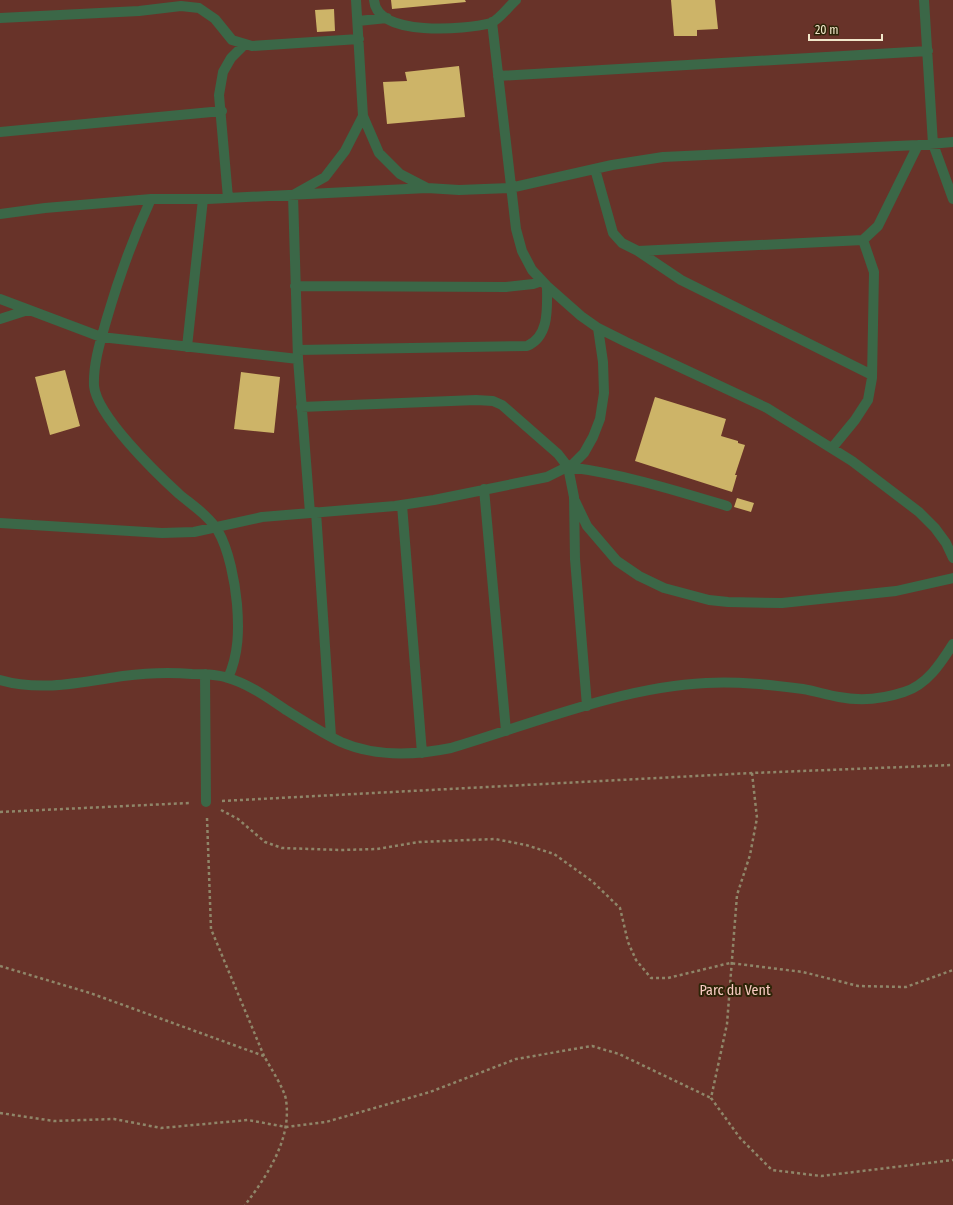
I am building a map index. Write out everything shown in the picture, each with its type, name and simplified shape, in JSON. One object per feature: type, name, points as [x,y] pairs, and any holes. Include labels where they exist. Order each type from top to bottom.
[{"type":"lane","points":[[356,0],[363,116],[379,153],[400,174],[427,188]]},
{"type":"lane","points":[[374,0],[377,10],[387,18],[403,26],[424,28],[492,22],[516,0]]},
{"type":"lane","points":[[924,0],[932,144],[953,199]]},
{"type":"lane","points":[[0,18],[139,11],[181,6],[199,8],[215,19],[232,40],[244,45],[260,46],[359,39]]},
{"type":"lane","points":[[358,21],[387,18]]},
{"type":"lane","points":[[492,22],[510,188],[516,229],[522,250],[532,270],[544,283],[581,316],[598,328],[767,408],[852,461],[919,512],[935,528],[946,543],[952,556]]},
{"type":"lane","points":[[228,198],[222,111],[219,95],[223,72],[232,58],[244,45]]},
{"type":"lane","points":[[498,76],[928,51]]},
{"type":"lane","points":[[0,132],[222,111]]},
{"type":"lane","points":[[293,195],[325,177],[344,151],[363,116]]},
{"type":"lane","points":[[0,214],[45,208],[151,199],[203,199],[427,188],[459,190],[510,188],[595,169],[663,157],[953,142]]},
{"type":"lane","points":[[638,251],[863,240],[878,226],[918,145]]},
{"type":"lane","points":[[595,169],[613,233],[622,243],[638,251],[681,280],[872,375]]},
{"type":"lane","points":[[293,195],[295,286],[301,407],[313,512],[331,736]]},
{"type":"lane","points":[[151,199],[134,236],[101,337],[95,368],[94,387],[104,410],[138,453],[170,486],[210,520],[218,532],[235,588],[239,628],[233,666],[228,678]]},
{"type":"lane","points":[[187,347],[203,199]]},
{"type":"lane","points":[[832,448],[855,420],[868,400],[872,375],[874,272],[863,240]]},
{"type":"lane","points":[[295,286],[506,287],[544,283]]},
{"type":"lane","points":[[0,299],[101,337],[187,347],[298,355],[527,346],[534,343],[542,331],[547,312],[544,283]]},
{"type":"lane","points":[[0,319],[28,310]]},
{"type":"lane","points":[[0,523],[62,525],[162,533],[194,532],[262,517],[402,505],[547,477],[568,467],[584,453],[600,419],[604,393],[603,362],[598,328]]},
{"type":"lane","points":[[301,407],[493,401],[502,405],[558,454],[568,467],[574,498],[575,559],[587,706]]},
{"type":"lane","points":[[568,467],[603,472],[643,481],[727,506]]},
{"type":"lane","points":[[484,489],[506,732]]},
{"type":"lane","points":[[574,498],[586,526],[617,561],[640,576],[664,588],[709,600],[728,602],[782,602],[896,592],[953,578]]},
{"type":"lane","points":[[402,505],[422,753]]},
{"type":"lane","points":[[952,556],[953,541]]},
{"type":"lane","points":[[0,680],[11,683],[55,686],[124,676],[166,672],[205,674],[228,678],[256,690],[342,742],[375,751],[404,754],[422,753],[451,748],[587,706],[676,686],[736,682],[804,689],[853,699],[874,699],[906,692],[925,680],[936,670],[953,644]]},
{"type":"lane","points":[[205,674],[206,802]]},
{"type":"path","points":[[0,812],[752,773],[953,765]]},
{"type":"path","points":[[711,1098],[727,1024],[730,963],[737,895],[750,855],[756,818],[752,773]]},
{"type":"path","points":[[206,802],[211,929],[264,1056],[286,1099],[286,1127],[266,1177],[245,1205]]},
{"type":"path","points":[[238,819],[265,842],[282,848],[341,850],[378,849],[419,842],[495,839],[526,845],[554,854],[593,882],[620,908],[628,942],[636,960],[652,978],[668,978],[730,963],[802,972],[858,986],[906,987],[953,970]]},
{"type":"path","points":[[0,966],[90,993],[264,1056]]},
{"type":"path","points":[[0,1113],[54,1121],[114,1119],[161,1128],[248,1120],[286,1127],[326,1122],[408,1099],[516,1060],[592,1046],[619,1054],[711,1098],[740,1138],[772,1170],[821,1176],[953,1160]]},
{"type":"green space","name":"Parc du Vent","points":[[0,0],[953,0],[953,1205],[0,1205]]},
{"type":"building","points":[[391,0],[465,0],[466,2],[392,9]]},
{"type":"building","points":[[671,0],[715,0],[718,29],[697,30],[697,36],[674,36]]},
{"type":"building","points":[[334,9],[335,31],[317,32],[315,10]]},
{"type":"building","points":[[459,66],[465,117],[387,124],[383,82],[407,81],[405,72]]},
{"type":"building","points":[[65,370],[80,426],[50,435],[35,377]]},
{"type":"building","points":[[241,372],[280,377],[274,433],[234,429]]},
{"type":"building","points":[[655,397],[726,419],[721,436],[738,441],[738,443],[745,445],[735,475],[737,475],[732,492],[635,461]]},
{"type":"building","points":[[737,498],[754,503],[751,512],[734,507]]}]
